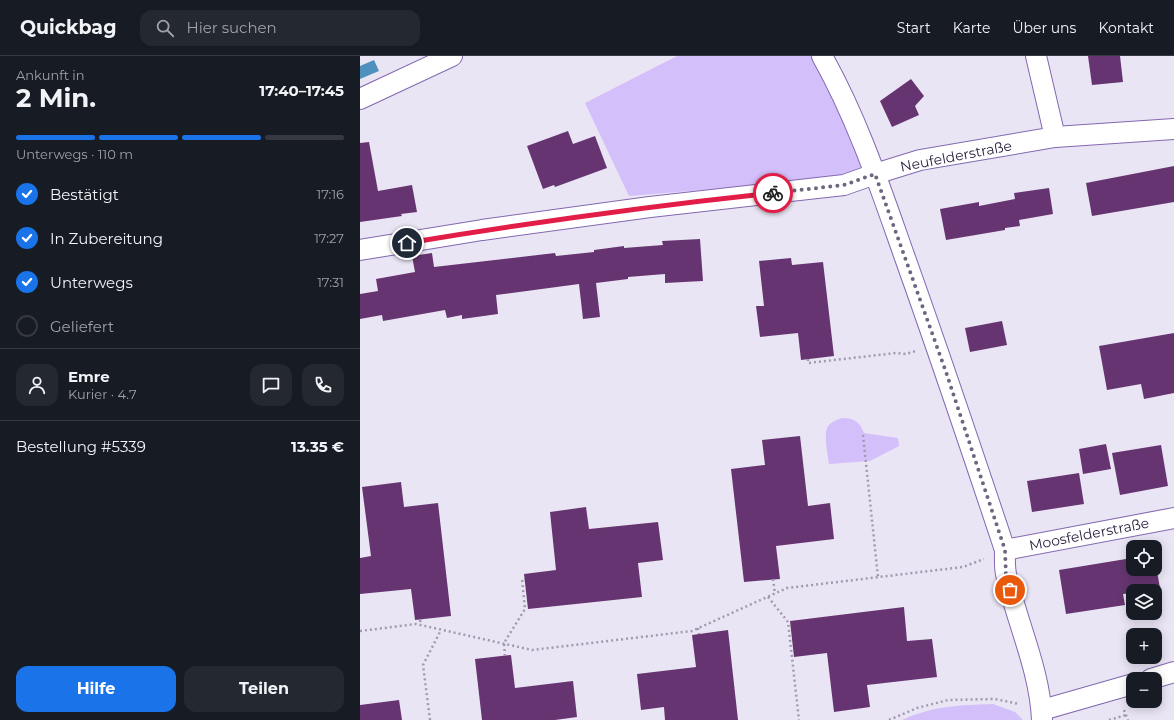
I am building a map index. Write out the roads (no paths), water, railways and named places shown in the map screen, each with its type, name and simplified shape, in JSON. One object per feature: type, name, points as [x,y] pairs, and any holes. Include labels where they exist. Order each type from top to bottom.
[{"type":"street","points":[[360,99],[452,56]]},
{"type":"street","points":[[822,56],[837,82],[875,174],[936,344],[1005,550],[1006,576],[1031,658],[1042,711],[1126,686]]},
{"type":"street","points":[[1036,56],[1055,137]]},
{"type":"street","name":"Neufelderstraße","points":[[360,250],[482,230],[643,208],[844,185],[920,160],[1055,137],[1174,129]]},
{"type":"street","name":"Moosfelderstraße","points":[[1005,550],[1174,518]]},
{"type":"street","points":[[1162,676],[1174,672]]},
{"type":"water","points":[[374,60],[379,71],[360,79],[360,66]]}]
